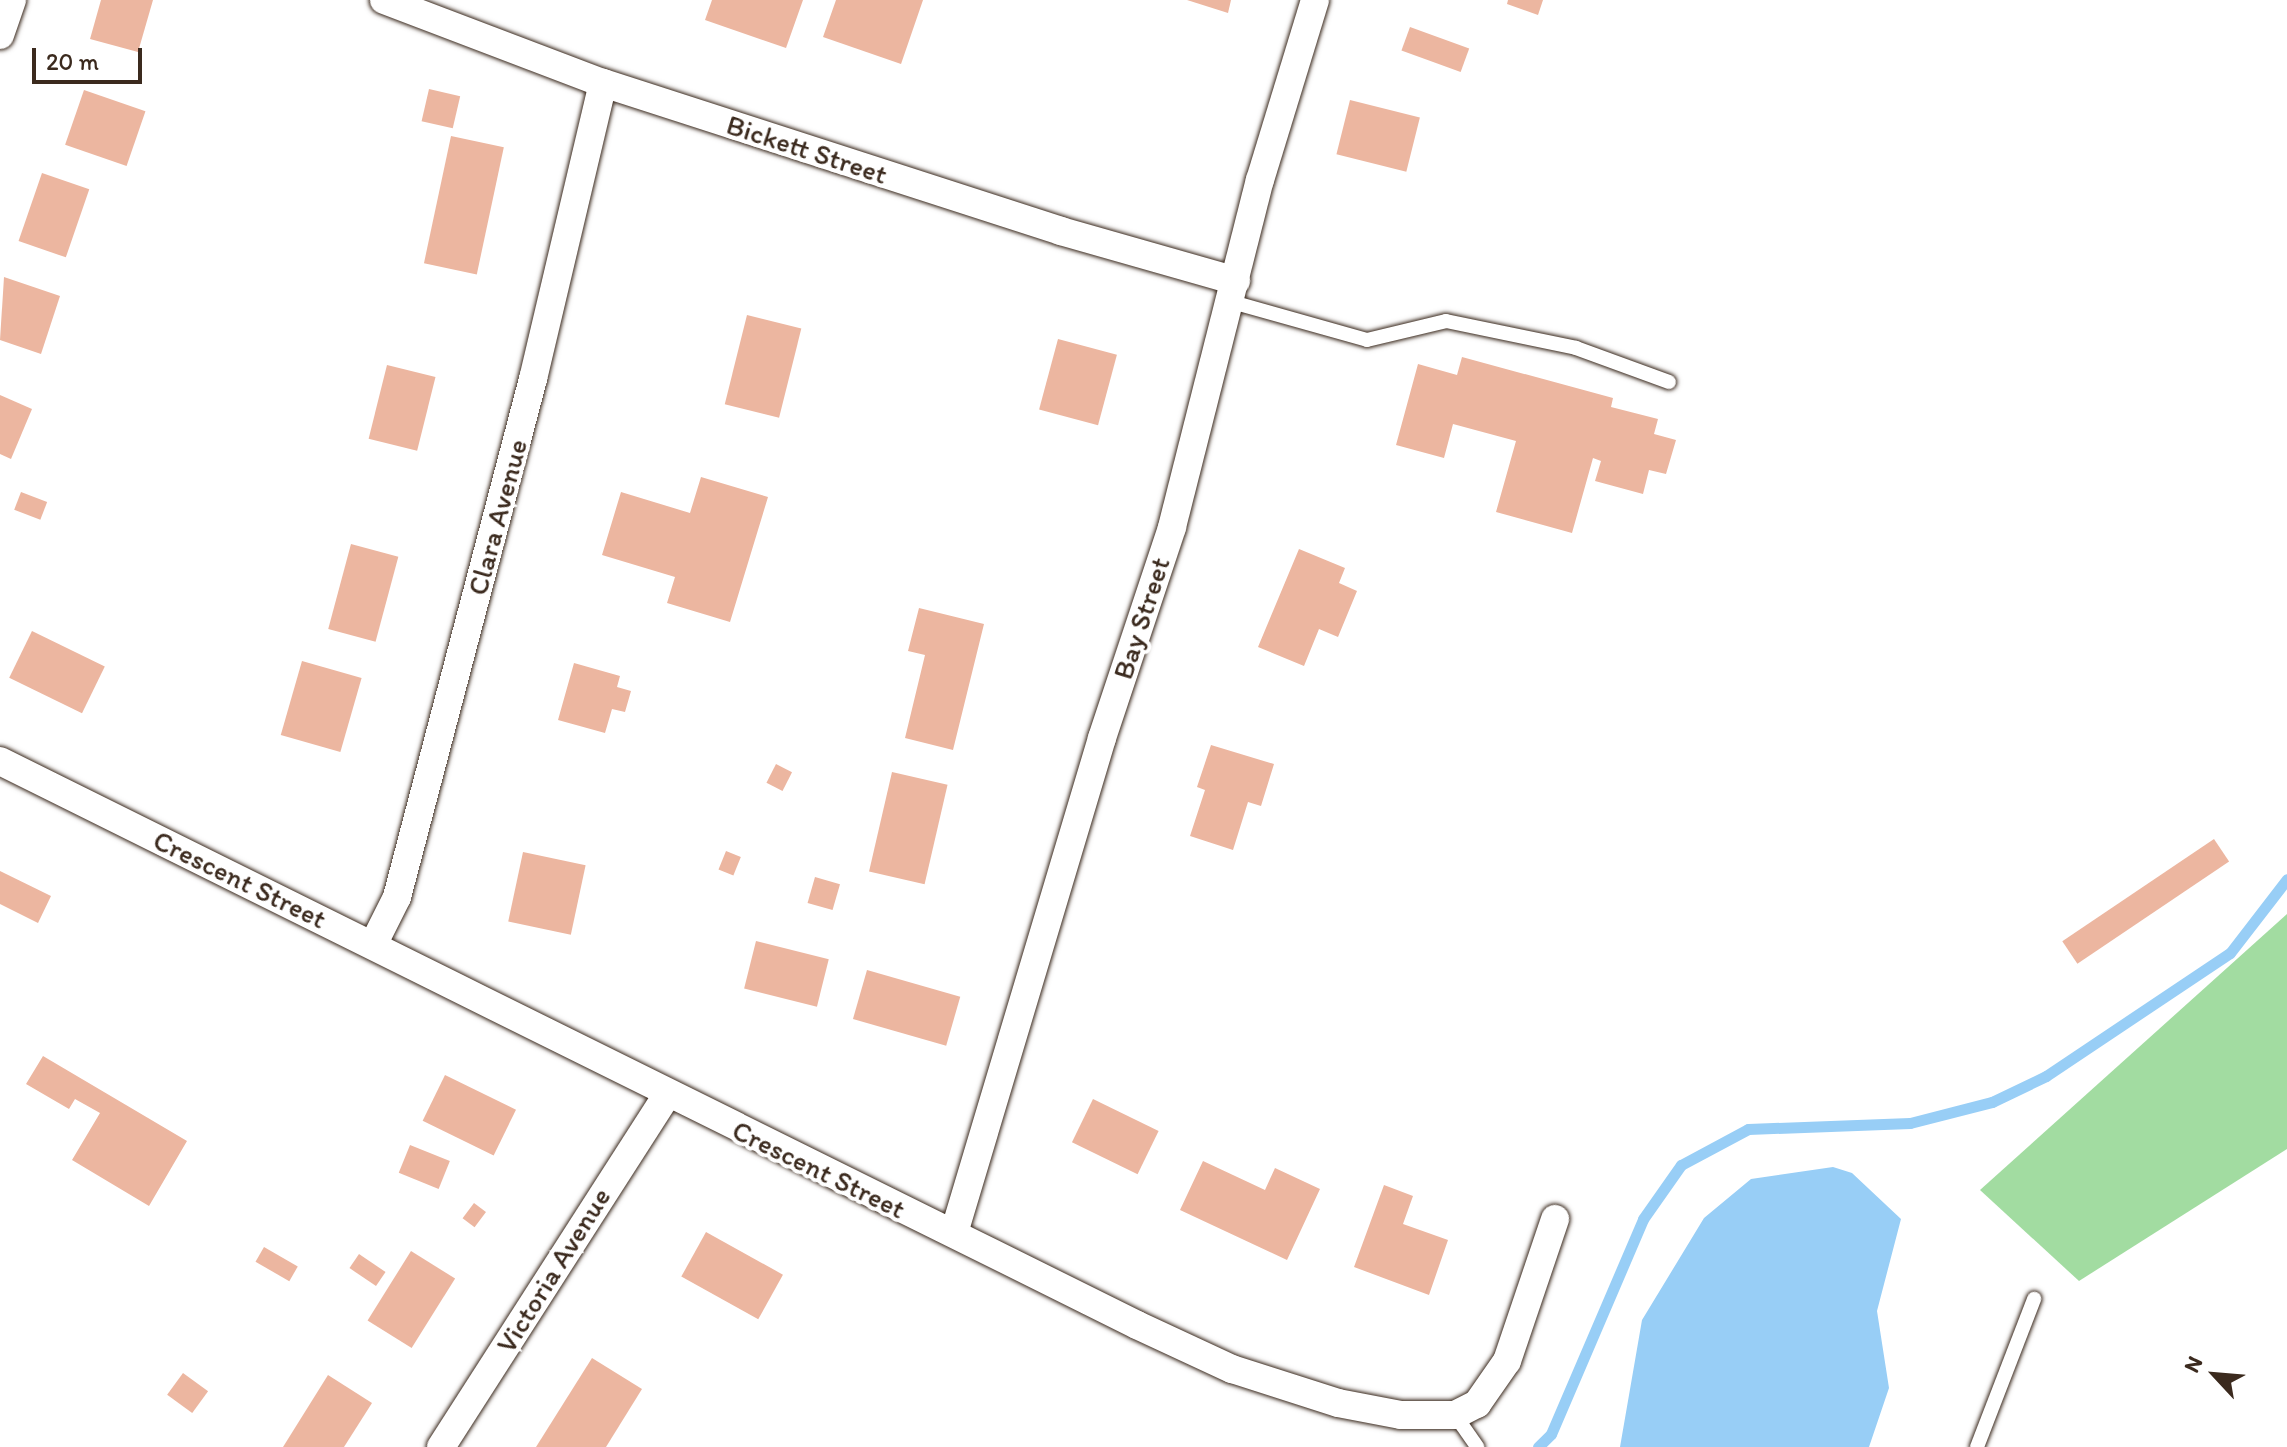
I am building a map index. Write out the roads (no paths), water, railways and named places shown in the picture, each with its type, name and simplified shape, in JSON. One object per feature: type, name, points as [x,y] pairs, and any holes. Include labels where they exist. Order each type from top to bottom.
[{"type":"street","points":[[0,35],[12,0]]},
{"type":"street","name":"Bickett Street","points":[[384,0],[603,83],[1061,231],[1234,291]]},
{"type":"street","name":"Bay Street","points":[[954,1233],[1102,738],[1172,527],[1260,180],[1315,0]]},
{"type":"street","name":"Clara Avenue","points":[[373,945],[397,897],[533,379],[603,83]]},
{"type":"street","name":"Crescent Street","points":[[0,761],[668,1094],[1232,1369],[1338,1403],[1401,1415],[1455,1415]]},
{"type":"street","name":"Victoria Avenue","points":[[441,1447],[668,1094]]},
{"type":"street","points":[[1455,1415],[1477,1404],[1507,1361],[1555,1219]]},
{"type":"lane","points":[[1234,291],[1367,340],[1446,321],[1576,348],[1669,382]]},
{"type":"lane","points":[[1977,1447],[2034,1299]]},
{"type":"lane","points":[[1455,1415],[1477,1447]]},
{"type":"water","points":[[1833,1167],[1852,1173],[1901,1219],[1877,1311],[1889,1388],[1869,1447],[1620,1447],[1642,1320],[1704,1218],[1751,1179]]},
{"type":"waterway","points":[[1538,1447],[1551,1434],[1643,1219],[1681,1165],[1748,1129],[1910,1123],[1992,1102],[2046,1076],[2230,953],[2287,879]]}]
